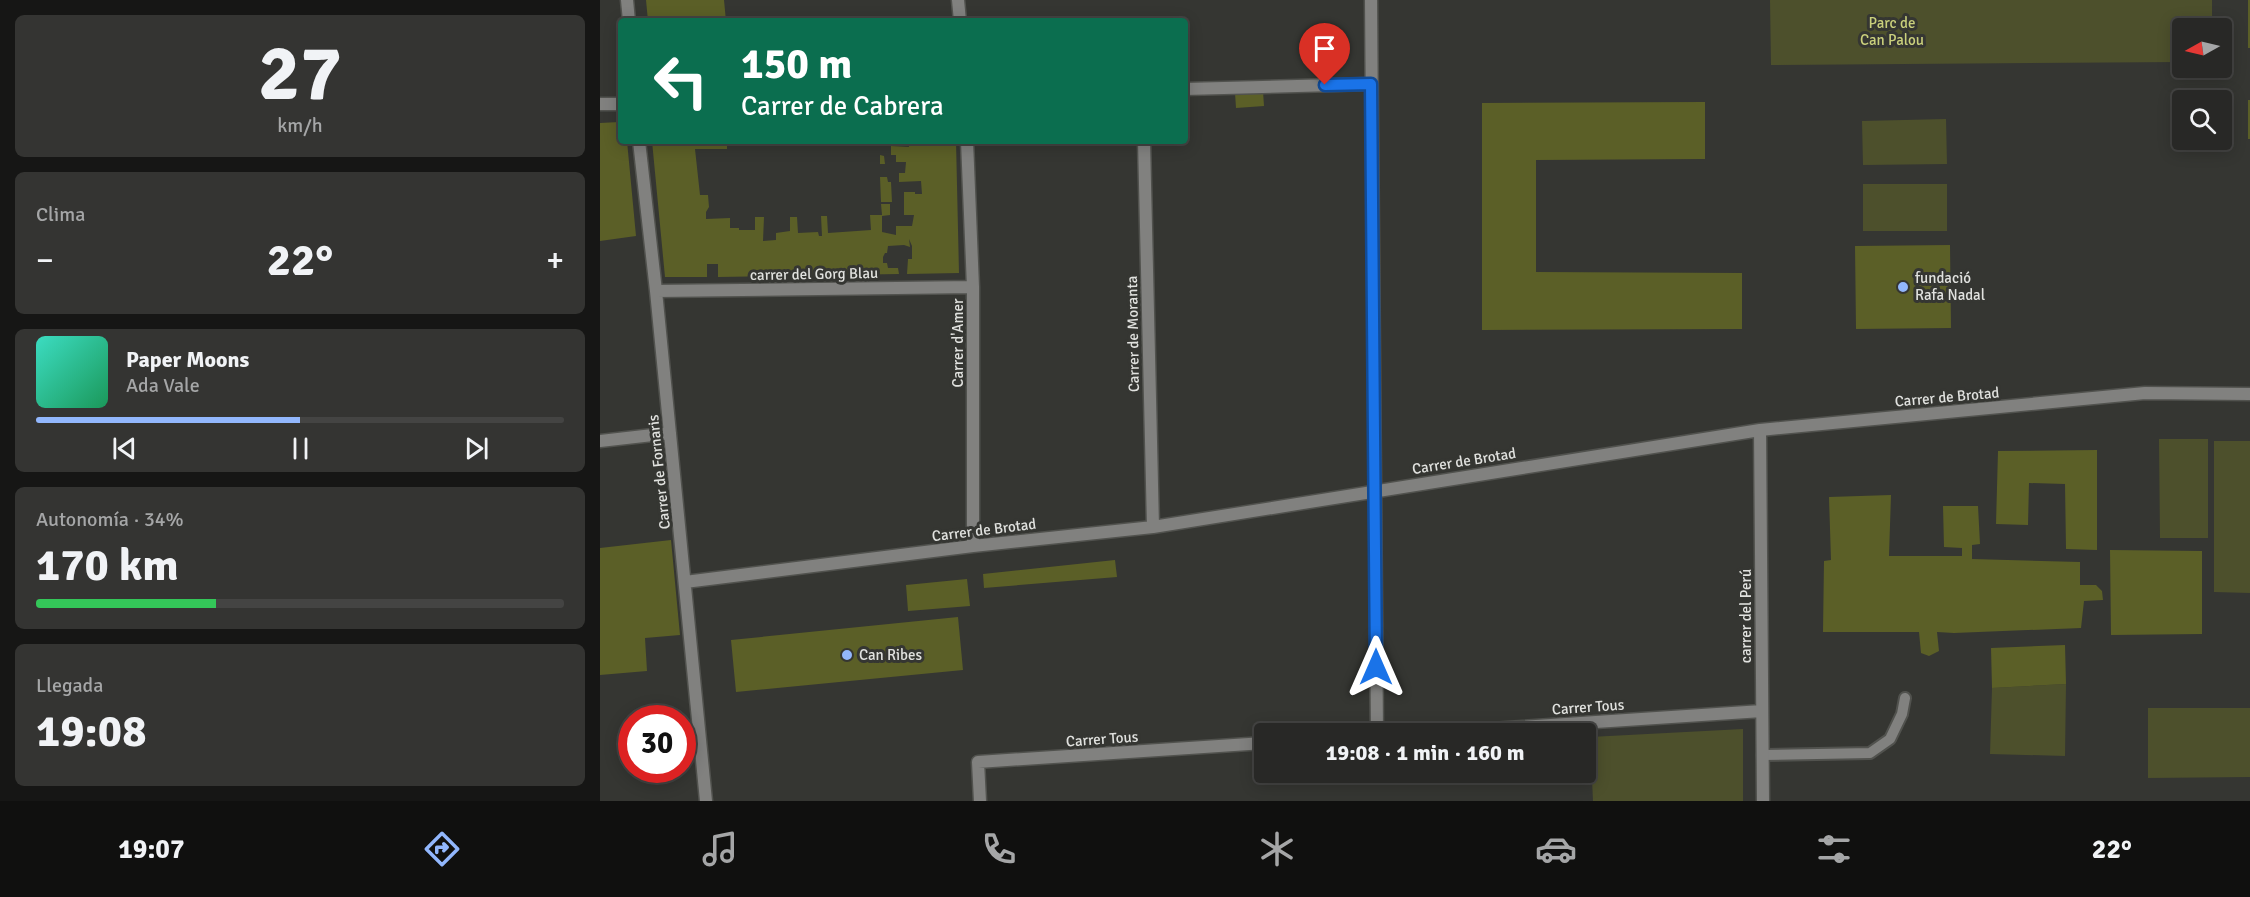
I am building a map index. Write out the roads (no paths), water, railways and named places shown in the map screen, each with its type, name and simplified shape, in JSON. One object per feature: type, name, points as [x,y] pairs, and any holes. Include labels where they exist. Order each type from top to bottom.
[{"type":"street","points":[[627,0],[629,18]]},
{"type":"street","points":[[958,0],[960,18]]},
{"type":"street","points":[[1371,0],[1377,723]]},
{"type":"street","points":[[1188,89],[1371,84]]},
{"type":"street","points":[[600,104],[618,104]]},
{"type":"street","name":"Carrer de Fornaris","points":[[639,144],[706,801]]},
{"type":"street","name":"Carrer d'Amer","points":[[968,144],[973,286],[973,546]]},
{"type":"street","name":"Carrer de Moranta","points":[[1144,144],[1153,527]]},
{"type":"street","name":"carrer del Gorg Blau","points":[[656,291],[973,286]]},
{"type":"street","name":"Carrer de Brotad","points":[[685,582],[973,546],[1153,527],[1760,430],[2145,393],[2250,394]]},
{"type":"street","name":"carrer del Perú","points":[[1760,430],[1763,801]]},
{"type":"street","points":[[600,441],[670,433]]},
{"type":"street","name":"Carrer Tous","points":[[1581,723],[1762,711]]},
{"type":"street","name":"Carrer Tous","points":[[980,801],[978,762],[1254,744]]},
{"type":"lane","points":[[1762,755],[1870,753],[1890,739],[1902,714],[1905,698]]},
{"type":"place","name":"fundació Rafa Nadal","points":[[1903,287]]},
{"type":"place","name":"Can Ribes","points":[[847,655]]},
{"type":"park label","name":"Parc de Can Palou","points":[[1892,32]]}]
